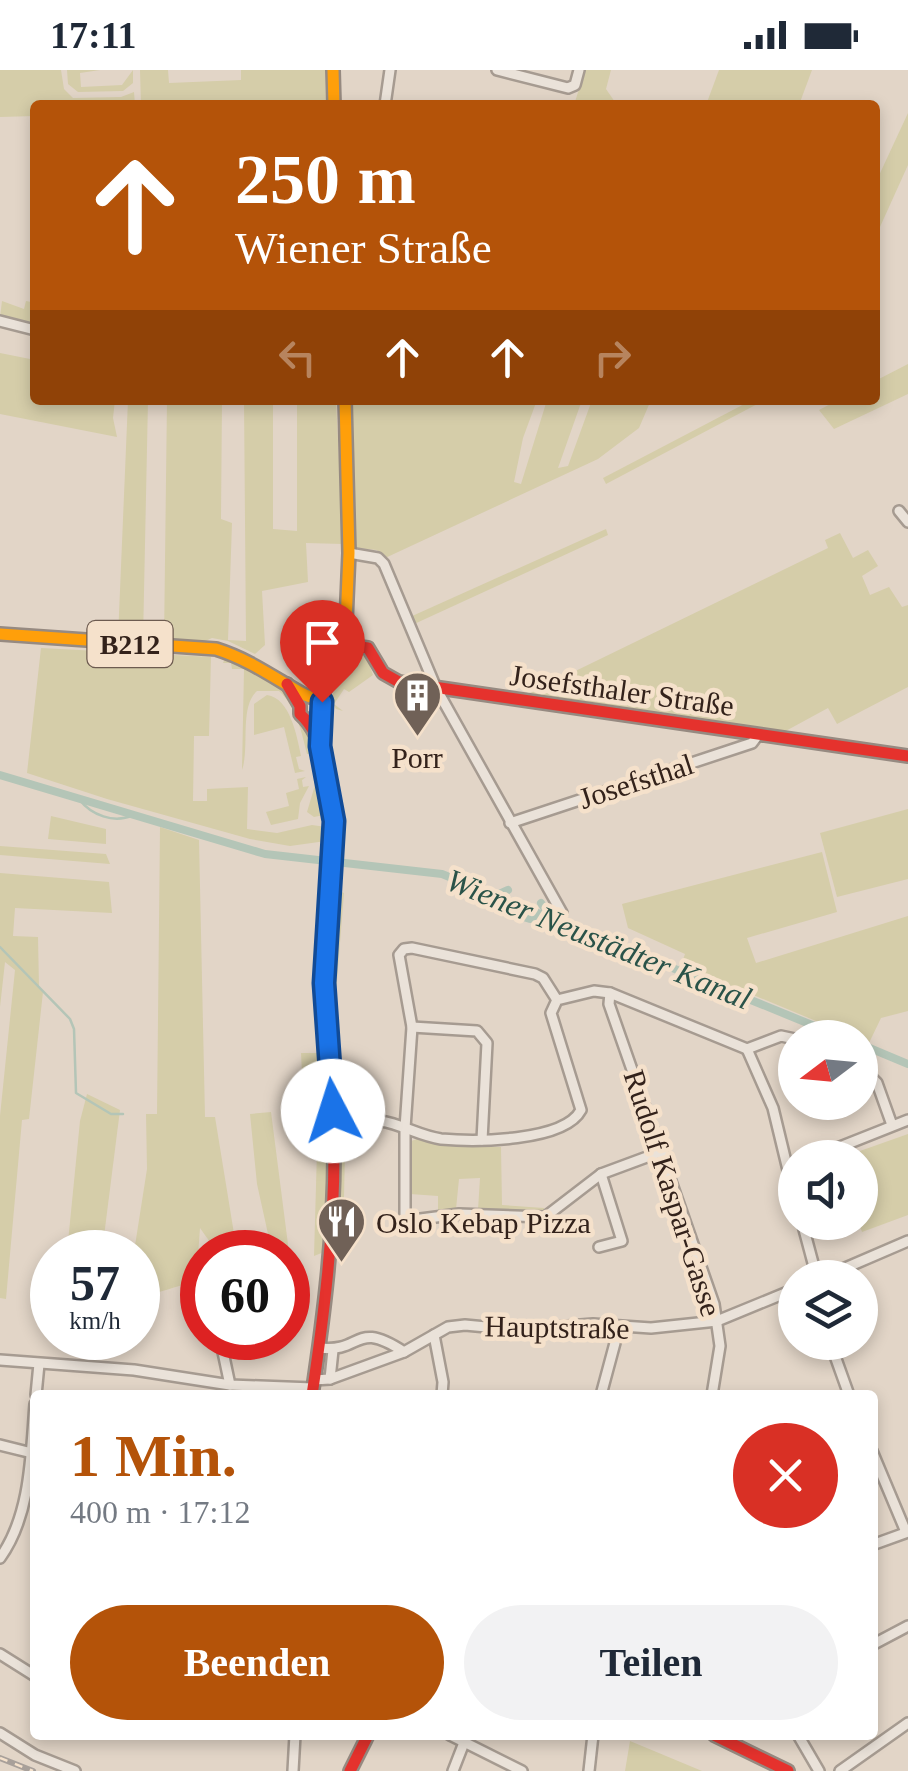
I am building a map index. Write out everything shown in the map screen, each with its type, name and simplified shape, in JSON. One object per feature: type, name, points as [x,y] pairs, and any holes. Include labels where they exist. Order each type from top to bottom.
[{"type":"main road","points":[[333,70],[334,100]]},
{"type":"main road","points":[[308,700],[332,683],[341,666],[345,645],[350,552],[345,405]]},
{"type":"main road","name":"B212","points":[[0,634],[216,650],[257,663],[308,700],[325,707],[314,721]]},
{"type":"main road","name":"Josefsthaler Straße","points":[[345,645],[368,648],[389,678],[436,688],[908,756]]},
{"type":"main road","name":"B212","points":[[308,700],[300,714],[314,721],[332,796],[334,854],[324,983],[333,1119],[327,1349],[313,1388]]},
{"type":"main road","points":[[350,1771],[366,1740]]},
{"type":"main road","points":[[724,1740],[788,1771]]},
{"type":"street","points":[[386,100],[390,70]]},
{"type":"street","points":[[496,70],[568,88],[575,84],[579,70]]},
{"type":"street","points":[[0,322],[30,329]]},
{"type":"street","points":[[899,511],[908,522]]},
{"type":"street","points":[[350,552],[378,558],[384,564],[436,688],[562,913]]},
{"type":"street","name":"Josefsthal","points":[[510,823],[752,743],[758,735]]},
{"type":"street","points":[[557,1000],[544,978],[535,974],[412,948],[399,955],[412,1027],[405,1221],[459,1214],[545,1217],[601,1174],[662,1151]]},
{"type":"street","points":[[557,1000],[594,990],[610,993],[747,1049],[778,1037]]},
{"type":"street","name":"Rudolf Kaspar-Gasse","points":[[610,993],[609,1004],[702,1266],[716,1321],[719,1366],[713,1390]]},
{"type":"street","points":[[333,1119],[381,1121],[430,1137],[482,1140],[526,1136],[568,1125],[581,1110],[551,1014],[557,1000]]},
{"type":"street","points":[[412,1027],[476,1031],[487,1043],[482,1140]]},
{"type":"street","points":[[747,1049],[783,1140]]},
{"type":"street","points":[[878,1083],[892,1126]]},
{"type":"street","points":[[857,1140],[908,1120]]},
{"type":"street","points":[[599,1247],[622,1241],[601,1174]]},
{"type":"street","points":[[862,1260],[908,1241]]},
{"type":"street","name":"Hauptstraße","points":[[0,1360],[134,1370],[230,1385],[313,1388],[404,1352],[448,1327],[518,1330],[593,1324],[651,1328],[716,1321],[778,1296]]},
{"type":"street","points":[[602,1390],[619,1328]]},
{"type":"street","points":[[434,1335],[442,1390]]},
{"type":"street","points":[[330,1379],[327,1349],[372,1336],[383,1338],[404,1352]]},
{"type":"street","points":[[225,1360],[230,1385]]},
{"type":"street","points":[[836,1360],[847,1390]]},
{"type":"street","points":[[36,1390],[38,1364]]},
{"type":"street","points":[[0,1444],[30,1452]]},
{"type":"street","points":[[878,1465],[907,1532],[878,1543]]},
{"type":"street","points":[[0,1558],[15,1533],[30,1466]]},
{"type":"street","points":[[878,1642],[908,1626]]},
{"type":"street","points":[[0,1654],[30,1673]]},
{"type":"street","points":[[840,1771],[908,1723]]},
{"type":"street","points":[[0,1733],[36,1755],[75,1771]]},
{"type":"street","points":[[293,1771],[295,1740]]},
{"type":"street","points":[[453,1771],[465,1740]]},
{"type":"street","points":[[469,1740],[522,1771]]},
{"type":"street","points":[[588,1771],[592,1740]]},
{"type":"street","points":[[801,1740],[819,1771]]},
{"type":"shaded area","points":[[0,70],[61,70],[64,89],[73,98],[121,97],[134,92],[135,100],[30,100],[30,116],[0,117]]},
{"type":"shaded area","points":[[67,70],[100,70],[80,73],[81,87],[122,85],[133,70],[133,83],[123,91],[78,92],[68,84]]},
{"type":"shaded area","points":[[140,70],[168,70],[169,83],[241,80],[241,70],[325,70],[326,100],[141,100]]},
{"type":"shaded area","points":[[585,70],[611,70],[606,89],[614,100],[576,100]]},
{"type":"shaded area","points":[[719,70],[812,70],[801,100],[708,100]]},
{"type":"shaded area","points":[[908,113],[908,165],[880,227],[880,173]]},
{"type":"shaded area","points":[[2,301],[24,309],[26,301],[30,302],[30,325],[0,317]]},
{"type":"shaded area","points":[[0,353],[30,359],[30,405],[114,405],[117,437],[0,414]]},
{"type":"shaded area","points":[[908,364],[908,394],[834,429],[819,410],[828,405],[880,405],[880,378]]},
{"type":"shaded area","points":[[128,405],[148,405],[143,640],[118,638]]},
{"type":"shaded area","points":[[167,405],[222,405],[221,519],[232,523],[228,640],[246,641],[244,405],[273,405],[273,529],[297,531],[297,405],[336,405],[343,544],[306,543],[308,582],[262,591],[265,645],[255,654],[212,638],[199,644],[164,642]]},
{"type":"shaded area","points":[[349,405],[535,405],[514,482],[521,484],[545,405],[580,405],[558,468],[568,466],[590,405],[649,405],[639,428],[598,459],[383,559],[377,550],[356,548]]},
{"type":"shaded area","points":[[742,405],[756,405],[606,484],[603,478]]},
{"type":"shaded area","points":[[606,529],[608,535],[412,625],[410,617]]},
{"type":"shaded area","points":[[840,533],[853,558],[868,550],[878,566],[862,576],[870,595],[889,587],[902,607],[908,605],[908,687],[837,724],[828,708],[782,733],[522,697],[828,548],[825,540]]},
{"type":"shaded area","points":[[41,648],[211,657],[209,736],[194,736],[193,801],[207,801],[207,789],[248,787],[247,829],[277,833],[312,825],[326,827],[326,841],[290,846],[250,839],[27,773]]},
{"type":"shaded area","points":[[352,655],[366,655],[373,675],[349,692],[344,689],[334,704],[343,711],[336,709],[330,699]]},
{"type":"shaded area","points":[[226,656],[275,682],[303,718],[311,739],[316,763],[324,815],[314,817],[307,812],[319,783],[312,754],[307,754],[294,712],[279,691],[257,691],[252,698],[246,717],[242,770],[244,669],[232,669],[231,663],[223,663]]},
{"type":"shaded area","points":[[267,695],[287,710],[301,756],[296,757],[299,769],[305,771],[295,773],[284,727],[254,735],[254,704]]},
{"type":"shaded area","points":[[306,777],[303,787],[309,786],[300,803],[298,819],[271,825],[266,812],[289,806],[286,793],[299,789],[297,779]]},
{"type":"shaded area","points":[[908,809],[908,879],[837,897],[820,833]]},
{"type":"shaded area","points":[[51,816],[106,829],[106,844],[48,839]]},
{"type":"shaded area","points":[[160,827],[199,840],[205,1117],[215,1117],[233,1230],[180,1230],[180,1286],[160,1292],[160,1230],[137,1230],[147,1169],[146,1114],[157,1114]]},
{"type":"shaded area","points":[[0,846],[106,854],[110,864],[0,855]]},
{"type":"shaded area","points":[[822,852],[837,912],[747,938],[756,963],[908,916],[908,1011],[881,1018],[878,1024],[878,1020],[814,1020],[681,965],[685,954],[628,928],[622,904]]},
{"type":"shaded area","points":[[0,873],[109,882],[112,913],[15,908],[13,936],[38,937],[39,987],[43,992],[29,1119],[22,1120],[6,1299],[0,1298],[0,1116],[15,970],[5,962],[0,1007]]},
{"type":"shaded area","points":[[337,890],[344,893],[336,993],[342,1092],[355,1111],[349,1113],[337,1099],[330,1014]]},
{"type":"shaded area","points":[[301,1053],[322,1053],[328,1148],[324,1252],[314,1256],[318,1115],[304,1114]]},
{"type":"shaded area","points":[[87,1094],[120,1110],[105,1230],[69,1230],[80,1121]]},
{"type":"shaded area","points":[[271,1112],[286,1230],[267,1230],[257,1184],[250,1114]]},
{"type":"shaded area","points":[[354,1125],[345,1151],[343,1243],[334,1243],[340,1134]]},
{"type":"shaded area","points":[[908,1134],[908,1215],[878,1226],[878,1145]]},
{"type":"shaded area","points":[[411,1141],[445,1145],[501,1147],[502,1205],[544,1208],[545,1215],[478,1210],[480,1178],[459,1179],[456,1209],[438,1210],[438,1196],[410,1194]]},
{"type":"shaded area","points":[[630,1741],[702,1771],[625,1771]]},
{"type":"waterway","name":"Wiener Neustädter Kanal","points":[[0,775],[265,854],[442,874],[800,1020]]},
{"type":"waterway","points":[[79,799],[103,816],[118,819],[133,815]]},
{"type":"waterway","points":[[508,890],[497,895],[521,916],[551,918],[541,903]]},
{"type":"waterway","points":[[0,947],[70,1019],[74,1029],[76,1093],[111,1114],[123,1114]]},
{"type":"waterway","name":"Wiener Neustädter Kanal","points":[[878,1052],[908,1064]]},
{"type":"railway","points":[[0,1758],[33,1771]]},
{"type":"traffic: slow","points":[[333,70],[334,100]]},
{"type":"traffic: slow","points":[[319,698],[341,666],[345,645],[349,553],[345,405]]},
{"type":"traffic: slow","points":[[0,634],[216,649],[323,702],[320,739]]},
{"type":"traffic: jam","points":[[345,645],[368,648],[383,673],[399,682],[908,756]]},
{"type":"traffic: jam","points":[[287,684],[316,737],[326,767],[331,804],[324,987],[334,1183],[328,1274],[313,1390]]},
{"type":"traffic: jam","points":[[350,1771],[366,1740]]},
{"type":"traffic: jam","points":[[724,1740],[788,1771]]},
{"type":"place","name":"Porr","points":[[417,738]]},
{"type":"place","name":"Oslo Kebap Pizza","points":[[341,1264]]},
{"type":"route","points":[[322,702],[325,707],[319,720],[320,746],[334,821],[324,983],[333,1111]]}]
